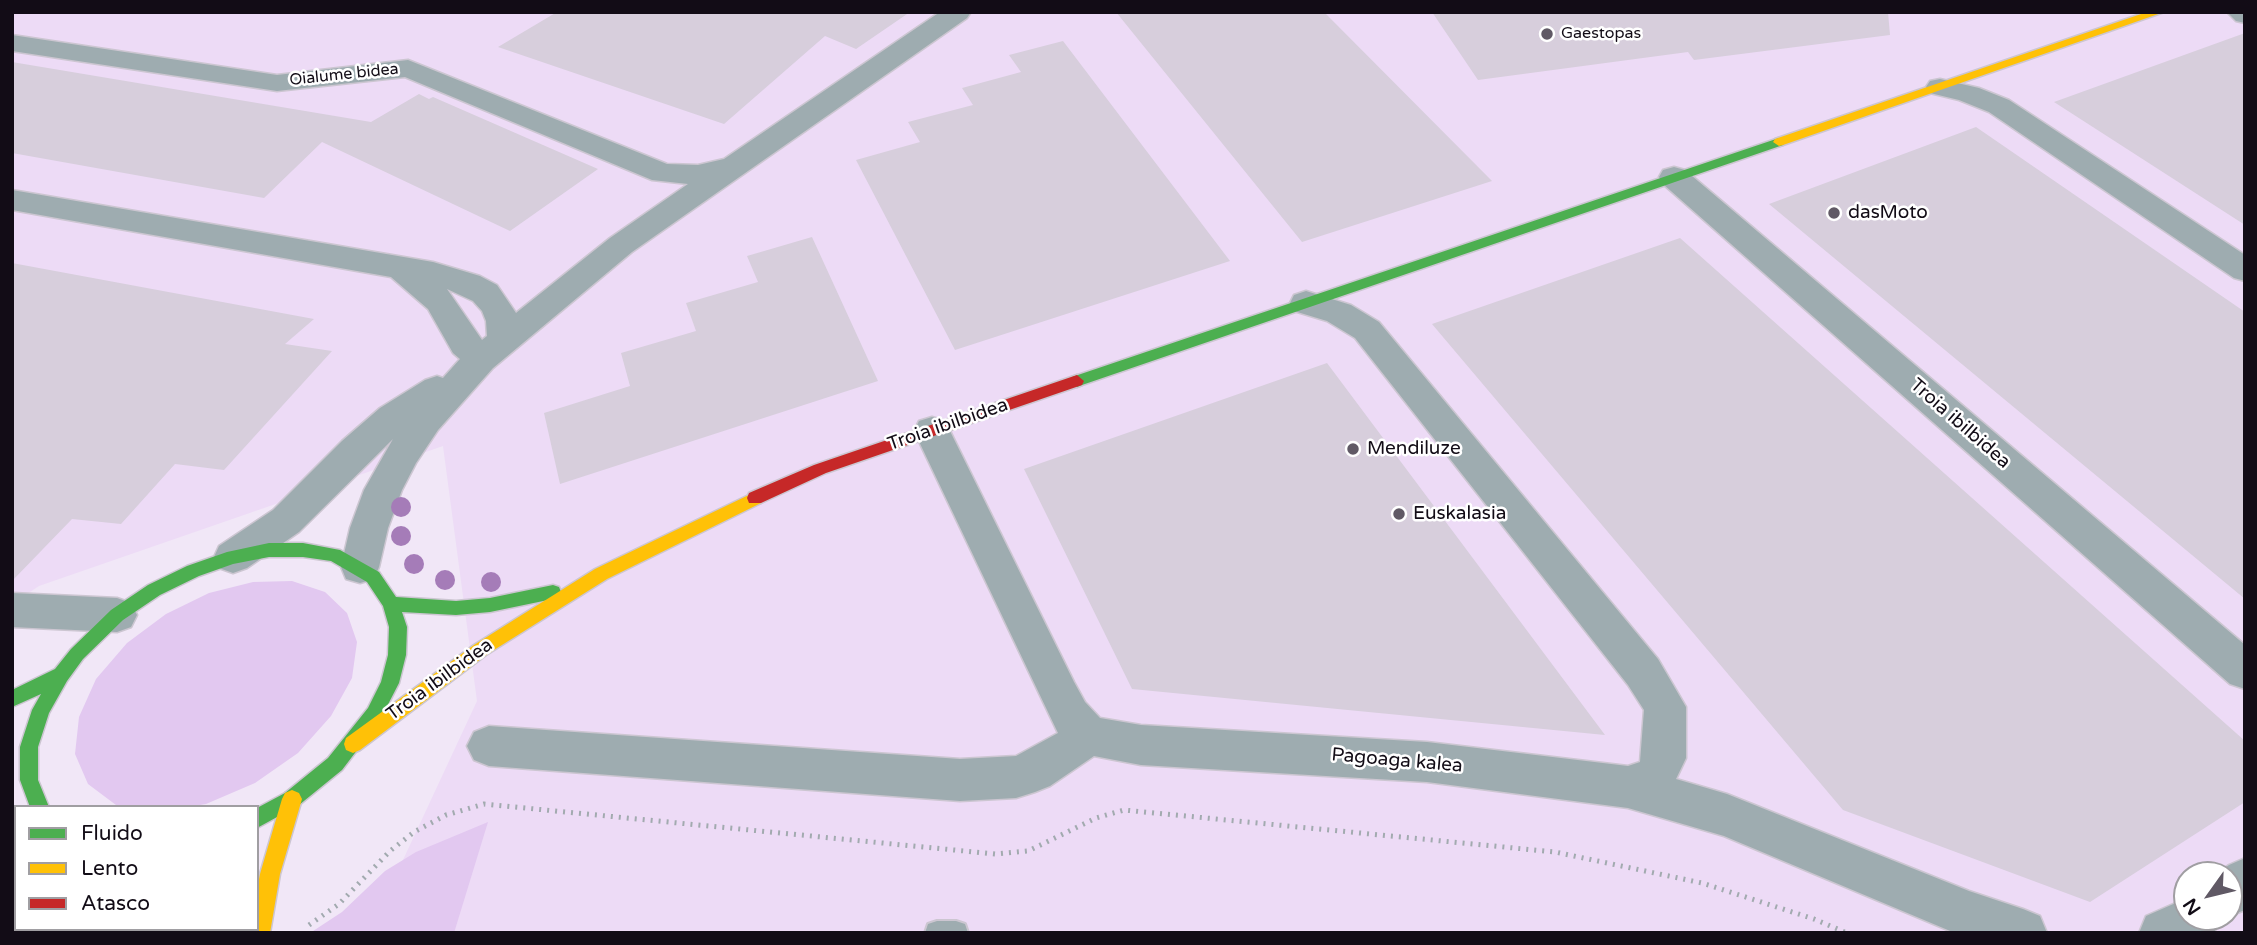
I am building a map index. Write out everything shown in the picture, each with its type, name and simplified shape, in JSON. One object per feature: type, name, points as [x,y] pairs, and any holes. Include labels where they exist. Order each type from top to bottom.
[{"type":"street","name":"Oialume bidea","points":[[233,557],[286,521],[355,451],[393,418],[493,348],[621,245],[958,12]]},
{"type":"street","name":"Troia ibilbidea","points":[[353,744],[480,650],[601,574],[761,494],[820,469],[2159,12]]},
{"type":"street","points":[[2240,12],[2245,15]]},
{"type":"street","name":"Oialume bidea","points":[[12,43],[277,83],[408,68],[663,173],[698,175],[739,164]]},
{"type":"street","points":[[1940,87],[1969,94],[1999,106],[2245,270]]},
{"type":"street","name":"Troia ibilbidea","points":[[1674,177],[2245,671]]},
{"type":"street","points":[[12,200],[397,267],[469,284],[485,293],[496,306],[503,321],[493,348],[465,344],[440,301],[421,282],[397,267]]},
{"type":"street","points":[[1306,303],[1339,313],[1367,330],[1643,672],[1665,707],[1664,758],[1655,778],[1628,787]]},
{"type":"street","name":"Oialume bidea","points":[[360,567],[379,503],[402,454],[451,388],[493,348]]},
{"type":"street","points":[[489,746],[960,780],[1016,776],[1035,771],[1075,746],[1087,734],[1070,716],[1059,695],[932,430]]},
{"type":"street","points":[[39,805],[29,780],[29,747],[41,710],[61,675],[77,654],[117,615],[154,590],[193,570],[233,557],[269,551],[303,550],[334,555],[360,567],[373,577],[391,604],[398,628],[397,655],[390,683],[374,714],[353,744],[315,782],[259,819]]},
{"type":"street","name":"Troia ibilbidea","points":[[391,604],[456,608],[490,605],[528,599],[601,574]]},
{"type":"street","points":[[12,610],[117,615]]},
{"type":"street","points":[[12,699],[61,675]]},
{"type":"street","name":"Pagoaga kalea","points":[[1087,734],[1141,744],[1427,762],[1628,787],[1727,815],[1969,915],[2023,933]]},
{"type":"street","points":[[260,933],[270,874],[292,799]]},
{"type":"lane","points":[[937,933],[956,933]]},
{"type":"path","points":[[306,927],[339,904],[390,851],[414,832],[446,815],[484,804],[995,854],[1028,851],[1096,818],[1124,810],[1138,811],[1555,852],[1702,883],[1814,919],[1847,933]]},
{"type":"shaded area","points":[[12,12],[2245,12],[2245,933],[369,933],[477,701],[443,446],[39,586],[12,604]]},
{"type":"shaded area","points":[[292,581],[325,592],[347,613],[357,642],[352,678],[331,716],[298,753],[255,783],[206,804],[116,805],[88,784],[75,754],[79,717],[96,679],[127,643],[166,614],[209,593],[253,582]]},
{"type":"shaded area","points":[[488,822],[454,933],[310,933],[342,912],[385,871],[416,852]]},
{"type":"building","points":[[557,12],[910,12],[856,49],[825,36],[724,124],[498,47]]},
{"type":"building","points":[[1116,12],[1324,12],[1492,181],[1302,242]]},
{"type":"building","points":[[1432,12],[1888,12],[1890,35],[1694,60],[1688,52],[1478,80]]},
{"type":"building","points":[[2245,33],[2245,225],[2054,102]]},
{"type":"building","points":[[1063,41],[1230,261],[955,350],[856,160],[920,142],[908,122],[973,105],[962,88],[1021,72],[1009,55]]},
{"type":"building","points":[[12,62],[371,122],[419,94],[429,99],[433,97],[598,169],[510,231],[322,142],[264,198],[12,153]]},
{"type":"building","points":[[1976,127],[2245,312],[2245,599],[1769,204]]},
{"type":"building","points":[[812,237],[878,381],[560,484],[544,413],[630,386],[621,353],[696,331],[686,303],[758,282],[747,256]]},
{"type":"building","points":[[1680,238],[2245,741],[2245,802],[2090,902],[1843,810],[1432,324]]},
{"type":"building","points":[[12,263],[314,319],[285,344],[332,351],[224,470],[175,464],[121,524],[72,519],[12,581]]},
{"type":"building","points":[[1327,363],[1605,735],[1132,689],[1024,469]]},
{"type":"traffic: fast","points":[[1077,381],[1779,142]]},
{"type":"traffic: fast","points":[[39,805],[29,780],[29,747],[41,710],[61,675],[77,654],[117,615],[154,590],[193,571],[233,557],[269,550],[303,550],[334,555],[373,577],[391,604],[398,627],[397,655],[390,683],[374,714],[335,764],[292,799],[259,818]]},
{"type":"traffic: fast","points":[[391,604],[456,608],[490,605],[553,592]]},
{"type":"traffic: fast","points":[[12,699],[61,675]]},
{"type":"traffic: slow","points":[[1779,142],[2159,12]]},
{"type":"traffic: slow","points":[[353,744],[480,650],[601,574],[755,498]]},
{"type":"traffic: slow","points":[[260,933],[270,874],[292,799]]},
{"type":"traffic: jam","points":[[755,498],[820,469],[1077,381]]},
{"type":"place","name":"Gaestopas","points":[[1547,34]]},
{"type":"place","name":"dasMoto","points":[[1834,213]]},
{"type":"place","name":"Mendiluze","points":[[1353,449]]},
{"type":"place","name":"Euskalasia","points":[[1399,514]]}]
